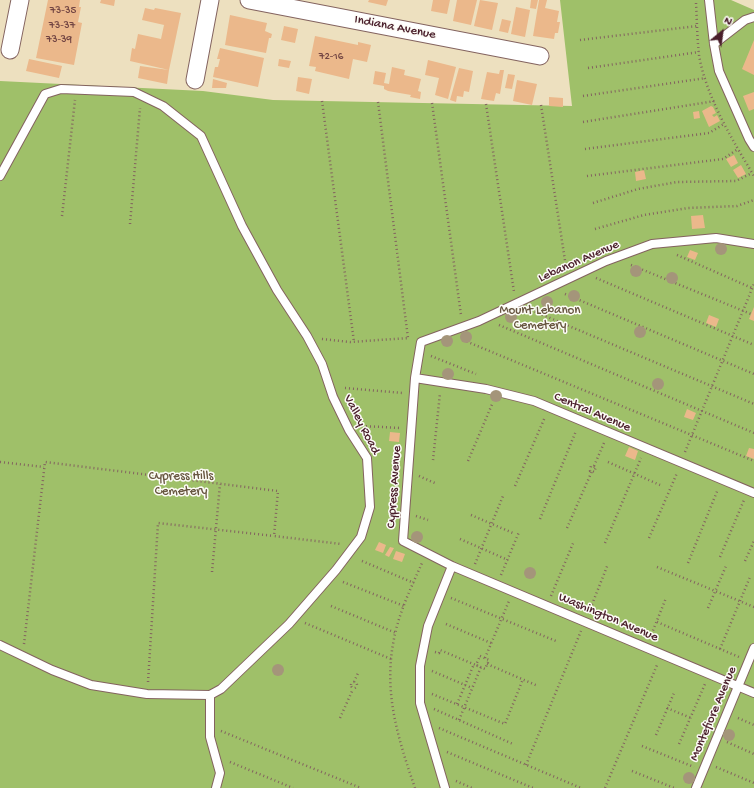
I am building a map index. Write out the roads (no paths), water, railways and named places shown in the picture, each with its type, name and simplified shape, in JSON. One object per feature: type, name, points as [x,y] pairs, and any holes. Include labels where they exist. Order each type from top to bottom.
[{"type":"street","points":[[10,50],[20,0]]},
{"type":"street","points":[[195,80],[210,0]]},
{"type":"street","name":"Indiana Avenue","points":[[249,0],[540,56]]},
{"type":"lane","points":[[709,0],[719,71],[749,139],[754,146]]},
{"type":"lane","points":[[714,44],[745,20],[754,17]]},
{"type":"lane","name":"Valley Road","points":[[0,176],[45,94],[61,89],[134,92],[163,106],[201,136],[242,226],[276,290],[307,336],[322,364],[333,397],[349,430],[367,458],[370,507],[361,537],[336,570],[289,624],[221,689],[210,695]]},
{"type":"lane","name":"Lebanon Avenue","points":[[421,342],[484,319],[583,272],[652,244],[716,238],[754,244]]},
{"type":"lane","name":"Cypress Avenue","points":[[421,342],[415,378],[403,541],[452,566]]},
{"type":"lane","name":"Central Avenue","points":[[415,378],[497,392],[534,401],[751,492]]},
{"type":"lane","points":[[445,788],[420,704],[420,666],[428,626],[452,566]]},
{"type":"lane","name":"Washington Avenue","points":[[452,566],[754,693]]},
{"type":"lane","points":[[0,645],[52,670],[91,685],[148,694],[210,695],[210,736],[220,773],[216,788]]},
{"type":"lane","name":"Montefiore Avenue","points":[[696,788],[754,648]]},
{"type":"park label","name":"Mount Lebanon Cemetery","points":[[540,318]]},
{"type":"park label","name":"Cypress Hills Cemetery","points":[[181,484]]}]
